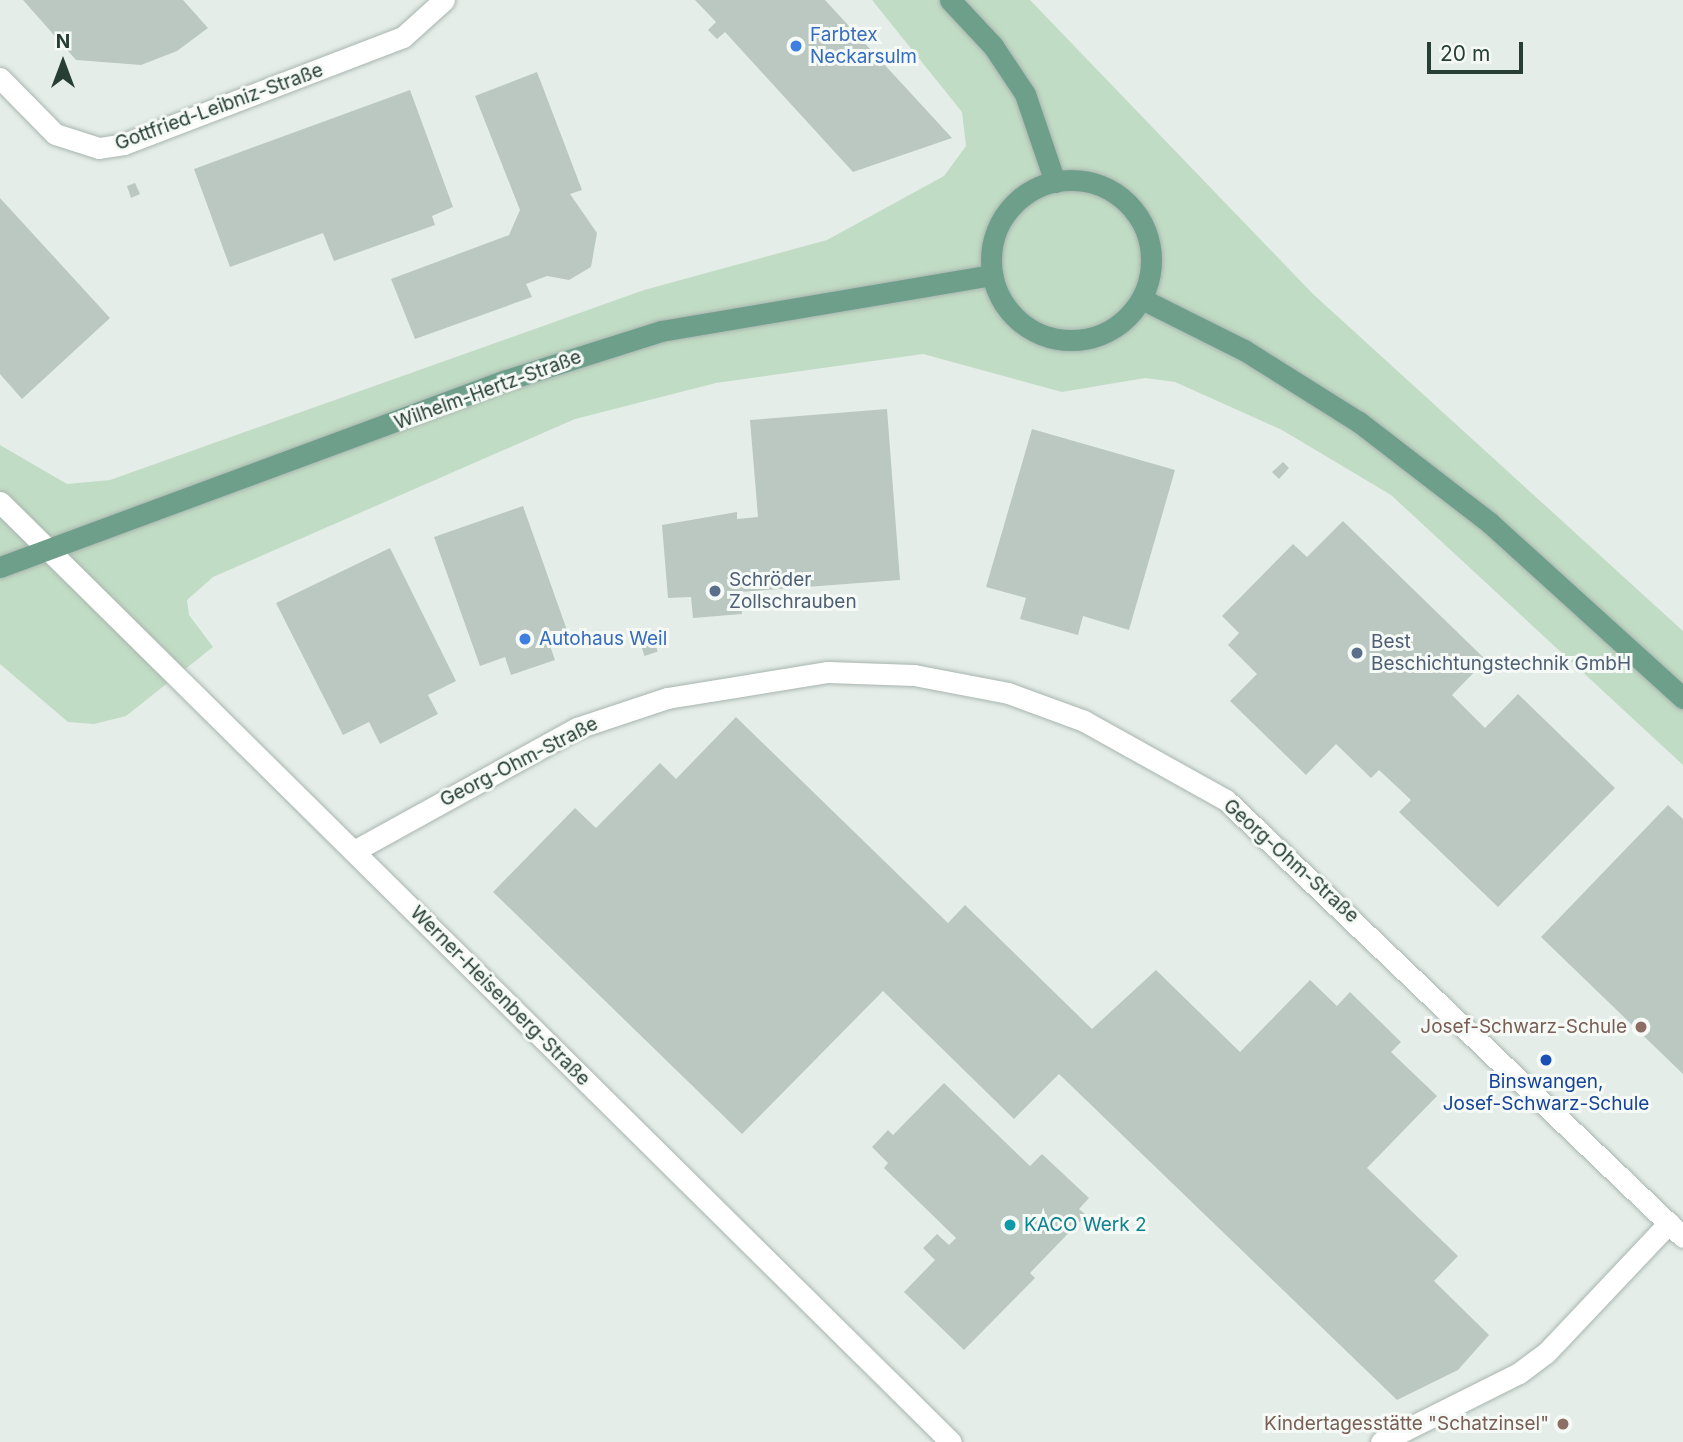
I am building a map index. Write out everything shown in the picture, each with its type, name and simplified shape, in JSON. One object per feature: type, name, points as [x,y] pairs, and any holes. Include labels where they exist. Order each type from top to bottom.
[{"type":"main road","points":[[950,0],[993,46],[1024,94],[1055,182]]},
{"type":"main road","points":[[1055,182],[1095,184],[1120,197],[1141,220],[1151,257],[1142,299],[1105,333],[1049,337],[1007,308],[992,275],[996,231],[1011,207],[1055,182]]},
{"type":"main road","name":"Wilhelm-Hertz-Straße","points":[[0,567],[46,553],[625,341],[770,308],[992,275]]},
{"type":"main road","points":[[1142,299],[1244,350],[1359,422],[1490,523],[1683,698]]},
{"type":"street","name":"Gottfried-Leibniz-Straße","points":[[0,79],[55,134],[99,148],[124,145],[403,37],[443,0]]},
{"type":"street","name":"Werner-Heisenberg-Straße","points":[[0,502],[46,553],[354,851],[951,1442]]},
{"type":"street","name":"Georg-Ohm-Straße","points":[[354,851],[577,728],[667,698],[828,672],[914,675],[1008,693],[1084,721],[1226,800],[1676,1230],[1546,1353],[1381,1442]]},
{"type":"green space","points":[[872,0],[1030,0],[1313,294],[1683,631],[1683,765],[1391,495],[1282,430],[1175,382],[1145,378],[1062,392],[923,354],[716,383],[575,419],[213,577],[187,600],[189,615],[213,647],[126,716],[94,724],[68,722],[0,664],[0,445],[67,484],[110,480],[644,290],[827,240],[944,176],[966,146],[962,112]]},
{"type":"building","points":[[23,0],[183,0],[208,28],[177,51],[141,65],[76,60]]},
{"type":"building","points":[[695,0],[825,0],[952,138],[853,172],[725,32],[717,39],[708,30],[716,22]]},
{"type":"building","points":[[537,72],[582,190],[570,194],[597,233],[591,267],[569,280],[547,276],[526,284],[532,297],[415,339],[391,279],[509,235],[520,210],[475,96]]},
{"type":"building","points":[[410,90],[453,207],[432,216],[435,225],[334,261],[323,233],[230,267],[194,169]]},
{"type":"building","points":[[135,183],[140,194],[131,198],[127,186]]},
{"type":"building","points":[[0,198],[110,318],[22,399],[0,374]]},
{"type":"building","points":[[887,409],[900,580],[740,592],[742,614],[693,618],[691,597],[668,598],[662,525],[737,512],[737,519],[758,517],[750,420]]},
{"type":"building","points":[[1032,429],[1175,470],[1129,630],[1083,616],[1078,635],[1020,619],[1026,598],[986,587]]},
{"type":"building","points":[[1283,462],[1289,468],[1279,479],[1272,472]]},
{"type":"building","points":[[523,506],[568,633],[548,640],[555,660],[511,675],[505,657],[480,666],[434,537]]},
{"type":"building","points":[[1343,521],[1486,660],[1452,695],[1485,728],[1518,694],[1615,788],[1498,907],[1399,812],[1411,800],[1379,770],[1371,778],[1336,744],[1306,775],[1230,701],[1257,674],[1228,645],[1239,633],[1222,616],[1293,544],[1307,557]]},
{"type":"building","points":[[390,548],[456,681],[428,695],[438,714],[380,744],[369,722],[343,735],[276,603]]},
{"type":"building","points":[[655,643],[658,652],[644,656],[642,647]]},
{"type":"building","points":[[736,717],[948,923],[965,905],[1092,1029],[1156,970],[1240,1052],[1310,980],[1337,1006],[1350,992],[1401,1042],[1391,1052],[1437,1096],[1367,1168],[1458,1256],[1434,1281],[1489,1335],[1458,1370],[1397,1400],[1059,1074],[1014,1119],[883,991],[742,1134],[493,892],[575,808],[596,828],[660,763],[676,779]]},
{"type":"building","name":"Josef-Schwarz-Schule","points":[[1668,805],[1683,819],[1683,1074],[1541,937]]},
{"type":"building","name":"KACO Werk 2","points":[[944,1083],[1030,1166],[1042,1154],[1089,1198],[1079,1209],[1086,1215],[1030,1273],[1035,1278],[964,1350],[904,1292],[935,1260],[923,1248],[937,1234],[949,1245],[956,1238],[884,1168],[888,1163],[872,1147],[888,1130],[893,1135]]},
{"type":"place","name":"Farbtex Neckarsulm","points":[[796,46]]},
{"type":"place","name":"Schröder Zollschrauben","points":[[715,591]]},
{"type":"place","name":"Autohaus Weil","points":[[525,639]]},
{"type":"place","name":"Best Beschichtungstechnik GmbH","points":[[1357,653]]},
{"type":"place","name":"Josef-Schwarz-Schule","points":[[1641,1027]]},
{"type":"place","name":"Binswangen, Josef-Schwarz-Schule","points":[[1546,1060]]},
{"type":"place","name":"KACO Werk 2","points":[[1010,1225]]},
{"type":"place","name":"Kindertagesstätte \"Schatzinsel\"","points":[[1563,1424]]}]
